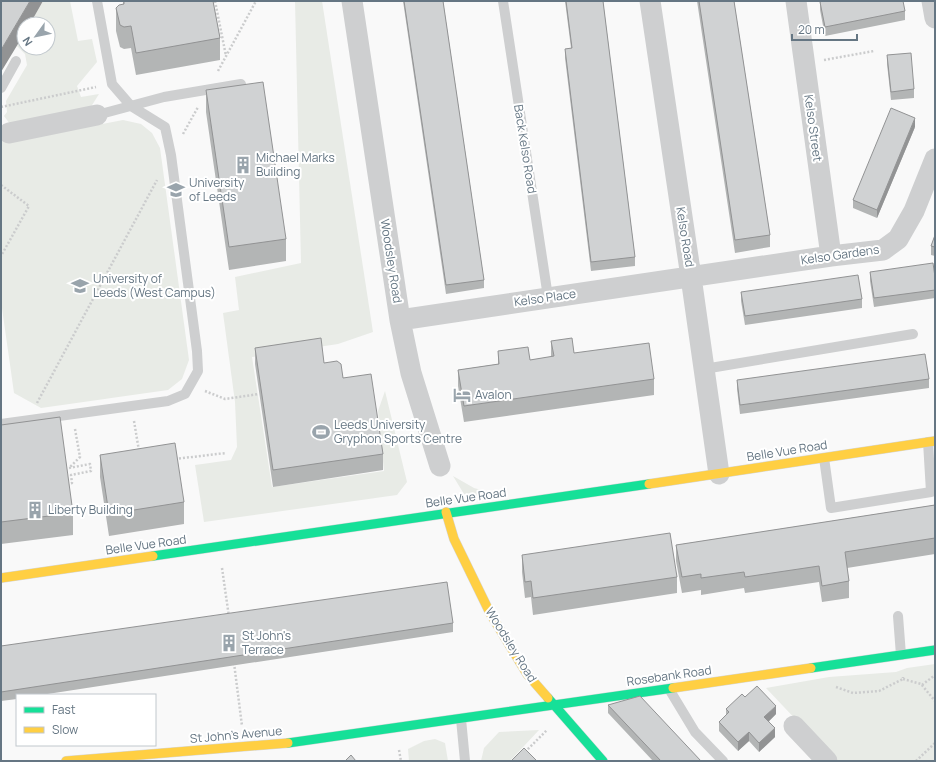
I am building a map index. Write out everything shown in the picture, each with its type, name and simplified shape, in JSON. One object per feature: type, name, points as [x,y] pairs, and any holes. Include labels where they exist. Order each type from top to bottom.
[{"type":"street","name":"Woodsley Road","points":[[352,1],[400,320],[411,373],[440,466]]},
{"type":"street","name":"Kelso Road","points":[[650,1],[719,474]]},
{"type":"street","name":"Kelso Street","points":[[796,1],[831,256]]},
{"type":"street","points":[[932,1],[935,18]]},
{"type":"street","points":[[9,133],[96,115]]},
{"type":"street","name":"Kelso Gardens","points":[[691,278],[831,256],[883,250],[898,239],[914,211],[935,160]]},
{"type":"street","name":"Kelso Place","points":[[400,320],[548,297],[691,278]]},
{"type":"street","name":"Belle Vue Road","points":[[1,578],[932,442]]},
{"type":"street","name":"Woodsley Road","points":[[446,512],[454,539],[490,613],[527,674],[603,761]]},
{"type":"street","name":"Rosebank Road","points":[[408,727],[554,704],[669,689],[935,650]]},
{"type":"street","points":[[794,726],[827,761]]},
{"type":"street","name":"St John's Avenue","points":[[66,761],[245,748],[408,727]]},
{"type":"lane","points":[[1,422],[168,401],[185,394],[198,371],[197,351],[171,155],[165,127],[131,106],[112,84],[97,1]]},
{"type":"lane","name":"Back Kelso Road","points":[[503,1],[548,297]]},
{"type":"lane","points":[[1,88],[16,61]]},
{"type":"lane","points":[[96,115],[164,97],[241,84]]},
{"type":"lane","points":[[704,369],[913,334]]},
{"type":"lane","points":[[824,458],[831,508],[931,492],[932,442]]},
{"type":"lane","points":[[898,616],[901,655]]},
{"type":"lane","points":[[669,689],[695,732],[723,761]]},
{"type":"lane","points":[[461,719],[465,761]]},
{"type":"path","points":[[215,1],[226,56]]},
{"type":"path","points":[[35,405],[256,1]]},
{"type":"path","points":[[804,64],[874,51]]},
{"type":"path","points":[[1,107],[112,84]]},
{"type":"path","points":[[1,185],[29,206],[1,256]]},
{"type":"path","points":[[190,386],[225,399],[259,394]]},
{"type":"path","points":[[132,406],[140,456]]},
{"type":"path","points":[[66,484],[72,484],[71,475],[91,471],[90,464],[69,468],[80,457],[72,414]]},
{"type":"path","points":[[172,459],[226,453]]},
{"type":"path","points":[[220,546],[229,622]]},
{"type":"path","points":[[234,658],[245,748]]},
{"type":"path","points":[[922,685],[935,675]]},
{"type":"path","points":[[903,679],[922,685],[935,700]]},
{"type":"path","points":[[521,756],[542,734],[565,717]]},
{"type":"path","points":[[916,761],[935,743]]},
{"type":"shaded area","points":[[43,1],[70,1],[78,41],[92,39],[97,62],[77,86],[81,97],[99,94],[89,110],[92,126],[123,120],[141,124],[152,133],[160,148],[189,360],[182,379],[168,390],[41,408],[14,393],[1,301],[1,140],[10,124],[4,116],[7,112],[6,101],[27,65],[25,56],[56,56],[56,16],[35,16]]},
{"type":"shaded area","points":[[295,1],[322,1],[373,332],[338,344],[252,357],[272,487],[384,471],[378,411],[385,391],[407,482],[397,495],[204,522],[195,465],[231,460],[237,447],[235,402],[223,313],[239,310],[235,277],[301,263]]},
{"type":"shaded area","points":[[453,476],[474,488],[501,495],[471,499],[464,494]]},
{"type":"shaded area","points":[[935,664],[935,761],[835,761],[766,688],[829,677],[896,672],[907,668]]},
{"type":"shaded area","points":[[539,730],[510,761],[481,761],[484,748],[499,732]]},
{"type":"shaded area","points":[[435,739],[445,743],[448,761],[409,761],[408,749],[424,741]]},
{"type":"building","points":[[1,1],[30,1],[21,16],[16,16],[16,25],[1,50]]},
{"type":"building","points":[[124,1],[213,1],[220,38],[136,53],[131,26],[124,27],[120,25],[116,8],[119,5],[124,4]]},
{"type":"building","points":[[404,1],[443,1],[484,280],[446,285]]},
{"type":"building","points":[[566,1],[603,1],[635,257],[591,262],[565,49],[572,48]]},
{"type":"building","points":[[699,1],[734,1],[770,235],[735,240]]},
{"type":"building","points":[[903,1],[905,11],[825,27],[820,2]]},
{"type":"building","points":[[911,53],[914,89],[891,92],[887,55]]},
{"type":"building","name":"Michael Marks Building","points":[[263,82],[286,239],[229,247],[206,90]]},
{"type":"building","points":[[891,108],[915,118],[877,210],[853,200]]},
{"type":"building","points":[[935,235],[935,247],[931,246]]},
{"type":"building","points":[[933,263],[935,290],[874,298],[870,272]]},
{"type":"building","points":[[858,275],[862,299],[745,316],[741,292]]},
{"type":"building","name":"Leeds University Gryphon Sports Centre","points":[[321,338],[324,363],[337,361],[341,364],[343,378],[371,374],[383,454],[273,470],[255,348]]},
{"type":"building","points":[[572,338],[574,353],[649,343],[654,379],[464,406],[458,370],[499,364],[498,351],[528,347],[530,360],[554,356],[551,341]]},
{"type":"building","points":[[925,354],[929,379],[740,405],[737,380]]},
{"type":"building","name":"Liberty Building","points":[[60,417],[73,513],[1,522],[1,425]]},
{"type":"building","points":[[175,443],[184,502],[109,514],[100,455]]},
{"type":"building","points":[[935,505],[935,538],[845,552],[849,581],[822,586],[819,566],[745,577],[744,572],[701,578],[701,574],[682,577],[676,545]]},
{"type":"building","points":[[670,533],[677,577],[533,598],[531,581],[525,582],[522,555]]},
{"type":"building","name":"St John's Terrace","points":[[447,582],[453,623],[1,692],[1,646]]},
{"type":"building","points":[[757,686],[776,706],[764,717],[775,728],[759,743],[749,732],[738,742],[719,722],[729,712],[726,709],[742,694],[745,697]]},
{"type":"building","points":[[640,696],[701,761],[661,761],[608,705]]},
{"type":"building","points":[[524,748],[537,761],[511,761]]},
{"type":"building","points":[[351,755],[356,761],[345,761]]},
{"type":"traffic: fast","points":[[153,556],[649,484]]},
{"type":"traffic: fast","points":[[811,668],[935,650]]},
{"type":"traffic: fast","points":[[288,743],[673,688]]},
{"type":"traffic: fast","points":[[548,698],[603,761]]},
{"type":"traffic: slow","points":[[649,484],[935,441]]},
{"type":"traffic: slow","points":[[446,512],[454,539],[490,613],[527,674],[548,698]]},
{"type":"traffic: slow","points":[[1,578],[153,556]]},
{"type":"traffic: slow","points":[[673,688],[811,668]]},
{"type":"traffic: slow","points":[[66,761],[288,743]]},
{"type":"place","name":"Michael Marks Building","points":[[243,165]]},
{"type":"place","name":"University of Leeds","points":[[176,190]]},
{"type":"place","name":"University of Leeds (West Campus)","points":[[80,286]]},
{"type":"place","name":"Avalon","points":[[462,395]]},
{"type":"place","name":"Leeds University Gryphon Sports Centre","points":[[321,432]]},
{"type":"place","name":"Liberty Building","points":[[35,510]]},
{"type":"place","name":"St John's Terrace","points":[[229,643]]}]
